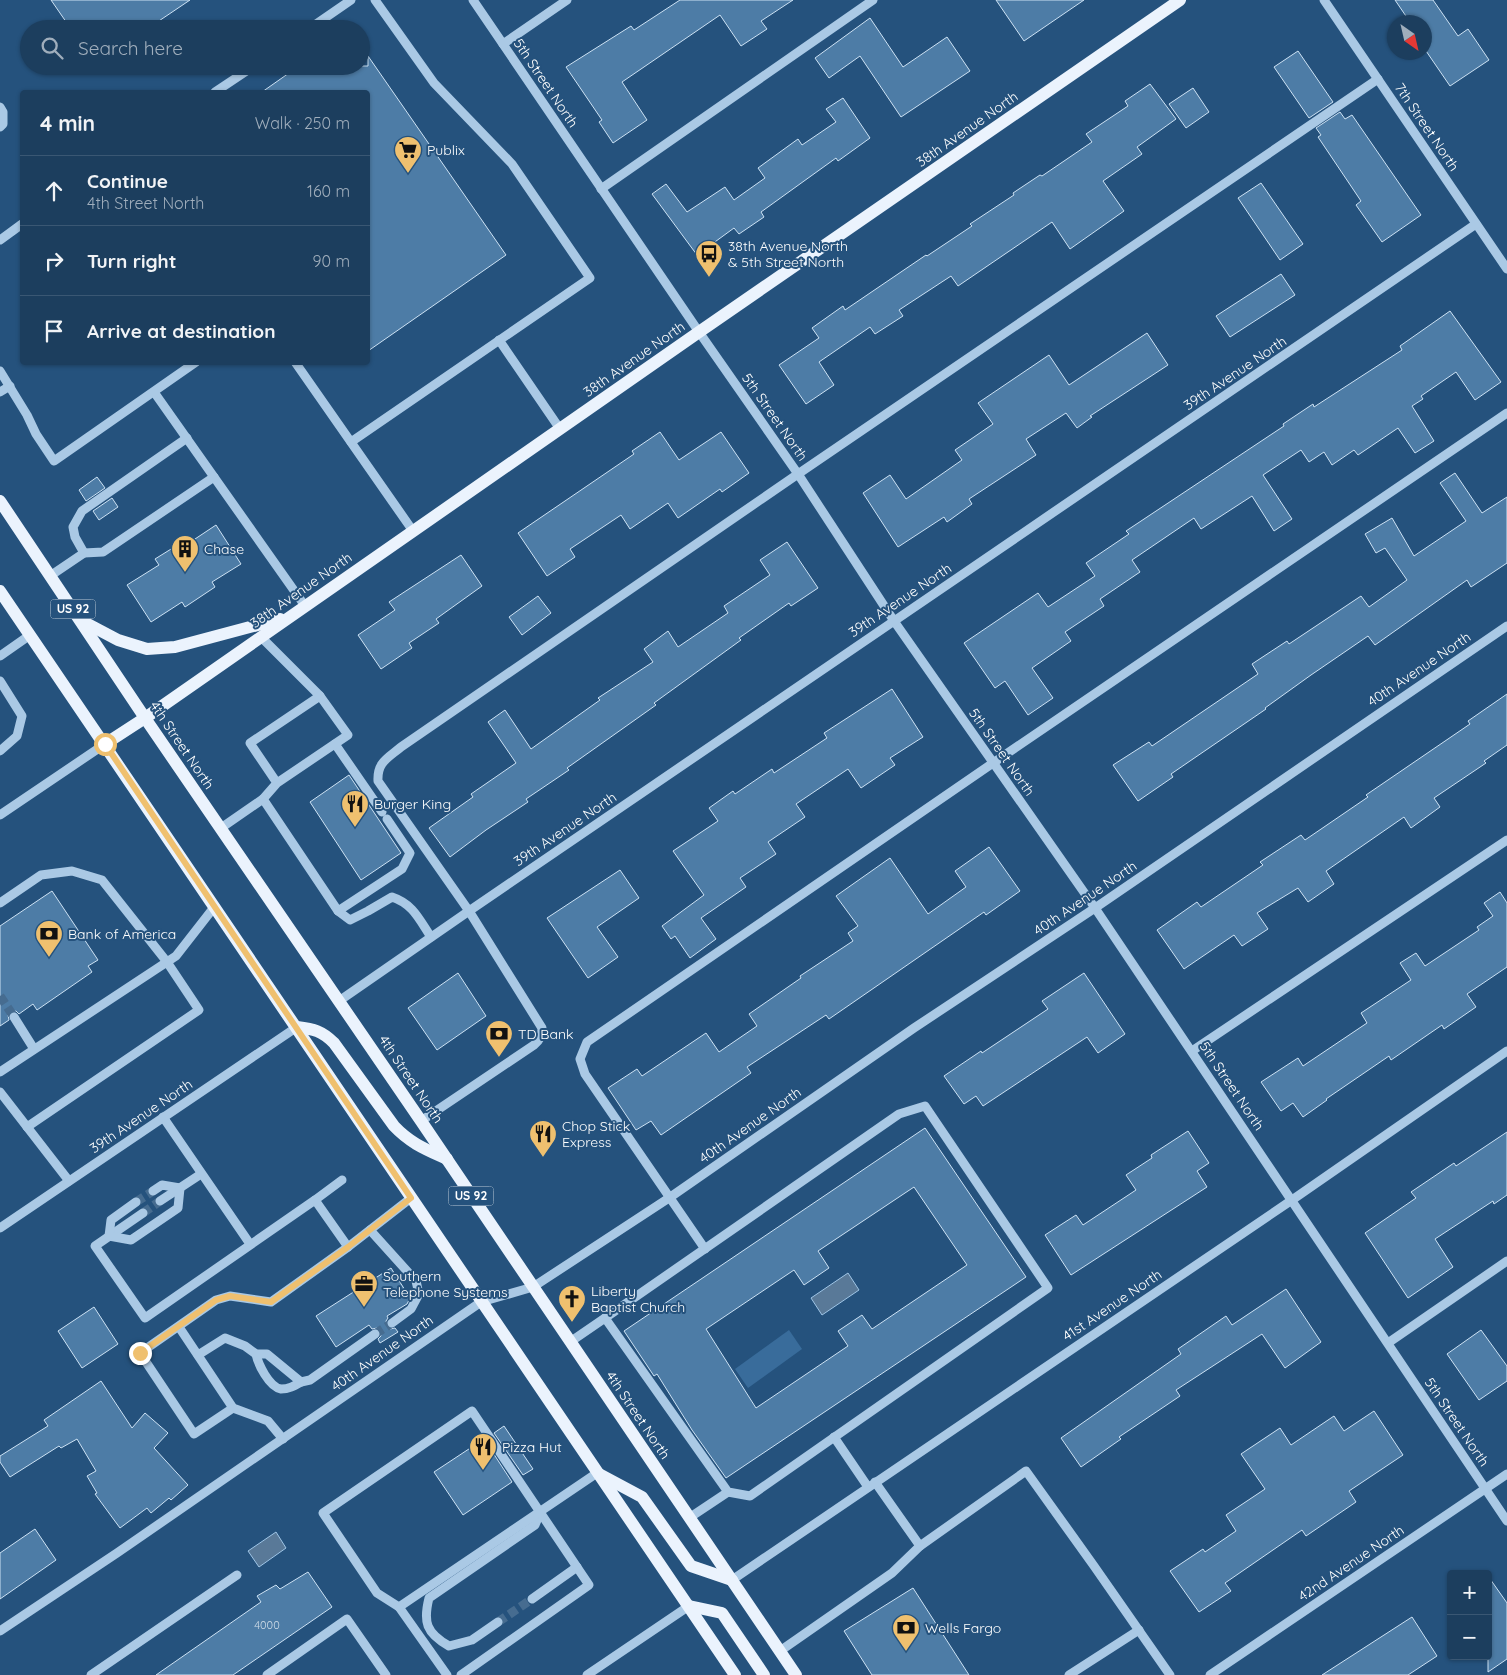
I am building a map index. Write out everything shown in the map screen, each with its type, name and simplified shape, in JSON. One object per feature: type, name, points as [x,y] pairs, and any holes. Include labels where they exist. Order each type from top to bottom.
[{"type":"main road","name":"38th Avenue North","points":[[105,744],[1180,0]]},
{"type":"main road","name":"4th Street North","points":[[0,501],[145,718],[447,1159],[796,1675]]},
{"type":"main road","points":[[0,591],[735,1675]]},
{"type":"main road","points":[[80,620],[118,640],[147,649],[175,647],[290,617]]},
{"type":"main road","points":[[297,1027],[311,1028],[325,1034],[334,1043],[394,1126],[406,1138],[418,1146],[447,1159]]},
{"type":"main road","points":[[597,1473],[642,1497],[691,1566],[732,1580]]},
{"type":"main road","points":[[689,1606],[722,1613],[764,1675]]},
{"type":"street","points":[[322,20],[351,0]]},
{"type":"street","points":[[351,442],[590,278],[512,164],[434,83],[375,0]]},
{"type":"street","name":"5th Street North","points":[[473,0],[798,474],[894,621],[1095,908],[1507,1521]]},
{"type":"street","points":[[503,44],[567,0]]},
{"type":"street","points":[[601,189],[874,0]]},
{"type":"street","name":"7th Street North","points":[[1324,0],[1507,269]]},
{"type":"street","points":[[218,90],[240,75]]},
{"type":"street","points":[[421,1121],[534,1045],[542,1035],[542,1028],[469,911],[378,781],[377,770],[383,762],[401,747],[798,474],[1378,79]]},
{"type":"street","points":[[0,107],[3,112],[3,124],[0,127]]},
{"type":"street","name":"39th Avenue North","points":[[339,1001],[1476,224]]},
{"type":"street","points":[[0,240],[20,225]]},
{"type":"street","points":[[499,340],[560,429]]},
{"type":"street","points":[[0,371],[36,434],[54,461],[192,365]]},
{"type":"street","points":[[297,365],[413,531]]},
{"type":"street","points":[[0,392],[10,386]]},
{"type":"street","points":[[154,392],[305,606]]},
{"type":"street","points":[[704,1249],[585,1074],[580,1059],[587,1042],[993,762],[1507,413]]},
{"type":"street","points":[[84,553],[72,527],[82,511],[187,438]]},
{"type":"street","points":[[50,576],[84,553],[103,552],[214,477]]},
{"type":"street","name":"40th Avenue North","points":[[0,1631],[117,1553],[481,1302],[533,1287],[669,1198],[914,1028],[1095,908],[1507,626]]},
{"type":"street","points":[[0,656],[30,635]]},
{"type":"street","points":[[221,828],[263,799],[277,783],[348,735],[320,696],[261,637]]},
{"type":"street","points":[[0,681],[22,716],[17,736],[0,751]]},
{"type":"street","points":[[277,783],[250,742],[320,696]]},
{"type":"street","points":[[0,815],[105,744]]},
{"type":"street","points":[[335,744],[410,853],[402,869],[338,911]]},
{"type":"street","points":[[263,799],[338,911],[350,920],[392,897],[410,906],[431,937]]},
{"type":"street","points":[[1192,1051],[1507,840]]},
{"type":"street","points":[[0,903],[41,875],[72,871],[102,880],[166,962],[199,1010],[26,1127]]},
{"type":"street","points":[[0,1072],[176,956],[214,906]]},
{"type":"street","points":[[14,1017],[34,1049]]},
{"type":"street","name":"39th Avenue North","points":[[0,1228],[297,1027]]},
{"type":"street","name":"41st Avenue North","points":[[732,1580],[1292,1200],[1507,1051]]},
{"type":"street","points":[[0,1092],[69,1181]]},
{"type":"street","points":[[570,1342],[898,1114],[925,1106],[1048,1288],[750,1496],[728,1492],[689,1518]]},
{"type":"street","points":[[164,1117],[250,1244]]},
{"type":"street","points":[[160,1201],[201,1174]]},
{"type":"street","points":[[143,1213],[95,1246],[145,1318],[342,1180]]},
{"type":"street","points":[[153,1191],[162,1185],[180,1188]]},
{"type":"street","points":[[109,1236],[131,1240],[178,1208],[180,1188]]},
{"type":"street","points":[[233,1408],[194,1434],[140,1353],[216,1300],[230,1296],[271,1302],[348,1247],[411,1198]]},
{"type":"street","points":[[315,1200],[348,1247]]},
{"type":"street","points":[[109,1236],[111,1220],[136,1202]]},
{"type":"street","points":[[370,1230],[416,1281],[419,1294],[411,1309],[392,1323]]},
{"type":"street","points":[[1388,1343],[1507,1262]]},
{"type":"street","points":[[606,1318],[728,1492]]},
{"type":"street","points":[[179,1327],[233,1408],[268,1421],[282,1439]]},
{"type":"street","points":[[256,1354],[258,1365],[276,1387],[280,1389],[290,1388],[310,1380],[375,1334]]},
{"type":"street","points":[[198,1355],[226,1338],[245,1346],[256,1354],[267,1354],[301,1382]]},
{"type":"street","points":[[447,1675],[399,1607],[377,1593],[322,1513],[472,1411],[589,1585],[460,1675]]},
{"type":"street","points":[[834,1437],[920,1546]]},
{"type":"street","points":[[780,1651],[892,1573],[920,1546],[1026,1471],[1170,1675]]},
{"type":"street","points":[[399,1607],[597,1473]]},
{"type":"street","name":"42nd Avenue North","points":[[1210,1675],[1507,1474]]},
{"type":"street","points":[[498,1622],[472,1640],[449,1646],[438,1640],[428,1628],[425,1614],[429,1598],[535,1525],[540,1513]]},
{"type":"street","points":[[532,1599],[577,1567]]},
{"type":"street","points":[[91,1675],[237,1575]]},
{"type":"street","points":[[587,1675],[689,1606]]},
{"type":"street","points":[[267,1675],[347,1620],[386,1675]]},
{"type":"street","points":[[1069,1675],[1139,1630]]},
{"type":"shaded area","points":[[848,1273],[859,1290],[822,1315],[811,1298]]},
{"type":"shaded area","points":[[789,1330],[802,1349],[748,1388],[735,1369]]},
{"type":"shaded area","points":[[276,1532],[286,1548],[259,1567],[248,1551]]},
{"type":"building","points":[[51,0],[190,0],[160,20],[65,20]]},
{"type":"building","points":[[680,0],[793,0],[761,21],[767,29],[741,46],[720,15],[622,82],[647,120],[613,143],[599,122],[602,120],[566,67],[631,26],[634,30]]},
{"type":"building","points":[[996,0],[1084,0],[1024,41]]},
{"type":"building","points":[[1395,0],[1433,0],[1458,36],[1468,29],[1489,60],[1450,86],[1432,60],[1432,15],[1405,15]]},
{"type":"building","points":[[870,18],[903,67],[947,37],[970,71],[901,117],[860,56],[829,78],[815,58]]},
{"type":"building","points":[[1298,51],[1333,102],[1309,118],[1274,67]]},
{"type":"building","name":"Publix","points":[[370,59],[506,255],[370,350],[370,90],[265,90],[286,75],[370,75]]},
{"type":"building","points":[[1150,84],[1176,119],[1137,147],[1142,154],[1103,181],[1124,211],[1070,249],[1052,222],[958,286],[951,276],[899,310],[903,316],[875,334],[870,327],[819,362],[834,385],[806,404],[779,365],[819,338],[812,328],[843,306],[845,310],[927,256],[972,226],[970,224],[1014,195],[1013,193],[1092,142],[1086,134],[1128,106],[1125,101]]},
{"type":"building","points":[[1193,88],[1209,112],[1186,128],[1169,104]]},
{"type":"building","points":[[843,98],[870,138],[838,161],[836,158],[761,212],[764,217],[739,234],[734,228],[697,255],[652,194],[666,184],[687,212],[725,187],[734,200],[765,178],[758,168],[798,139],[802,145],[836,122],[826,109]]},
{"type":"building","points":[[1340,112],[1345,119],[1352,115],[1421,215],[1382,242],[1356,205],[1361,201],[1318,137],[1321,135],[1316,128]]},
{"type":"building","points":[[1261,183],[1303,244],[1280,260],[1238,198]]},
{"type":"building","points":[[1281,274],[1295,295],[1230,337],[1216,316]]},
{"type":"building","points":[[1450,311],[1501,382],[1475,400],[1456,372],[1421,396],[1423,399],[1412,406],[1434,441],[1415,453],[1398,428],[1358,455],[1354,450],[1332,465],[1324,452],[1309,462],[1301,450],[1263,475],[1292,519],[1274,531],[1252,496],[1201,529],[1194,518],[1132,560],[1140,572],[1100,599],[1104,606],[1065,632],[1071,641],[1032,668],[1053,698],[1028,715],[1005,681],[995,688],[964,643],[1038,593],[1048,607],[1095,576],[1086,563],[1129,534],[1126,531],[1284,426],[1283,424],[1313,404],[1314,407],[1402,350],[1400,346]]},
{"type":"building","points":[[1147,333],[1168,365],[1090,416],[1092,417],[1077,428],[1066,413],[1026,439],[1036,455],[969,499],[972,504],[947,522],[944,517],[898,547],[863,493],[890,475],[906,499],[962,460],[955,450],[993,424],[978,403],[1049,355],[1069,385]]},
{"type":"building","points":[[660,432],[679,460],[721,432],[749,473],[722,492],[720,489],[678,518],[668,503],[630,529],[621,515],[570,549],[575,557],[547,576],[518,533],[634,454],[632,451]]},
{"type":"building","points":[[1455,473],[1482,513],[1507,497],[1507,563],[1471,587],[1467,580],[1375,645],[1368,636],[1171,774],[1173,777],[1138,801],[1113,765],[1149,742],[1152,746],[1258,674],[1252,664],[1287,641],[1289,644],[1361,596],[1369,607],[1407,580],[1385,548],[1376,553],[1365,534],[1392,518],[1414,556],[1466,521],[1440,483]]},
{"type":"building","points":[[97,477],[105,488],[86,501],[79,490]]},
{"type":"building","points":[[112,498],[118,507],[99,520],[93,511]]},
{"type":"building","name":"Chase","points":[[216,525],[241,564],[212,582],[215,587],[185,607],[182,602],[151,622],[127,585],[159,565],[155,559],[184,541],[186,545]]},
{"type":"building","points":[[787,542],[818,588],[791,606],[789,603],[739,638],[741,640],[654,703],[656,705],[567,768],[569,770],[526,799],[528,802],[450,857],[429,828],[473,797],[471,794],[516,763],[488,722],[505,710],[531,749],[600,700],[598,698],[653,662],[644,649],[668,631],[678,647],[728,613],[724,606],[770,575],[760,560]]},
{"type":"building","points":[[461,555],[482,586],[436,619],[439,623],[409,643],[412,648],[381,669],[358,635],[395,610],[389,602]]},
{"type":"building","points":[[538,596],[551,613],[522,635],[509,617]]},
{"type":"building","points":[[892,689],[923,737],[890,758],[895,765],[861,788],[848,769],[796,804],[805,817],[768,842],[776,854],[740,878],[746,887],[701,918],[716,939],[690,958],[675,936],[671,939],[662,926],[704,895],[673,851],[718,821],[709,808],[733,791],[735,794],[772,769],[774,773],[827,738],[824,733]]},
{"type":"building","points":[[1507,694],[1507,745],[1484,761],[1486,763],[1434,798],[1440,807],[1411,828],[1404,817],[1326,871],[1334,884],[1308,902],[1298,888],[1257,913],[1268,929],[1242,946],[1234,935],[1184,969],[1157,930],[1197,902],[1201,907],[1263,865],[1260,862],[1301,835],[1305,840],[1368,797],[1366,795],[1470,724],[1468,721]]},
{"type":"building","name":"Burger King","points":[[349,775],[401,853],[361,880],[310,802]]},
{"type":"building","points":[[989,847],[1020,891],[986,915],[984,912],[829,1019],[826,1015],[747,1067],[751,1073],[661,1135],[651,1121],[636,1130],[608,1088],[637,1069],[642,1076],[706,1033],[719,1052],[757,1026],[749,1014],[801,978],[800,976],[853,941],[848,933],[858,926],[836,896],[890,858],[928,914],[966,887],[955,871]]},
{"type":"building","points":[[620,870],[639,898],[597,927],[618,957],[588,978],[547,918]]},
{"type":"building","name":"Bank of America","points":[[52,891],[98,960],[88,966],[92,972],[37,1010],[33,1004],[19,1014],[16,1011],[11,1012],[8,1015],[9,1020],[0,1026],[0,926]]},
{"type":"building","points":[[1500,892],[1507,903],[1507,967],[1467,994],[1476,1007],[1444,1029],[1442,1025],[1391,1060],[1389,1056],[1303,1117],[1293,1103],[1281,1111],[1261,1082],[1298,1058],[1303,1066],[1367,1023],[1361,1013],[1411,980],[1400,963],[1416,953],[1425,966],[1479,930],[1477,927],[1493,916],[1484,903]]},
{"type":"building","points":[[458,973],[486,1016],[437,1050],[408,1008]]},
{"type":"building","points":[[1084,973],[1125,1034],[1098,1053],[1087,1037],[983,1106],[976,1096],[964,1104],[944,1076],[1048,1009],[1042,1001]]},
{"type":"building","points":[[925,1128],[1026,1277],[726,1478],[692,1430],[657,1374],[654,1376],[624,1331]],"holes":[[[914,1187],[967,1265],[872,1329],[862,1315],[838,1331],[848,1346],[756,1408],[706,1329],[794,1270],[804,1285],[829,1268],[818,1251]]]},
{"type":"building","points":[[1188,1131],[1209,1163],[1197,1171],[1207,1187],[1071,1275],[1045,1235],[1076,1215],[1083,1225],[1136,1190],[1126,1175],[1152,1158],[1151,1155]]},
{"type":"building","points":[[1507,1132],[1507,1195],[1494,1204],[1493,1201],[1435,1239],[1453,1267],[1408,1298],[1365,1233],[1416,1198],[1411,1192],[1454,1163],[1456,1166]]},
{"type":"building","name":"Southern Telephone Systems","points":[[391,1268],[410,1298],[407,1304],[387,1316],[387,1326],[390,1329],[395,1328],[398,1332],[380,1343],[378,1339],[381,1336],[380,1331],[377,1328],[372,1329],[369,1325],[336,1347],[316,1316]]},
{"type":"building","points":[[1286,1289],[1321,1342],[1285,1368],[1262,1334],[1176,1390],[1180,1396],[1119,1437],[1121,1439],[1081,1467],[1061,1438],[1181,1354],[1178,1349],[1226,1316],[1232,1325]]},
{"type":"building","points":[[94,1307],[118,1344],[82,1368],[58,1331]]},
{"type":"building","points":[[1481,1330],[1507,1366],[1507,1381],[1479,1400],[1447,1354]]},
{"type":"building","points":[[101,1381],[132,1428],[145,1413],[168,1433],[154,1448],[188,1485],[171,1500],[169,1498],[151,1513],[147,1508],[120,1528],[95,1494],[97,1493],[87,1476],[96,1471],[77,1439],[61,1448],[59,1446],[10,1477],[0,1462],[0,1456],[48,1426],[44,1420]]},
{"type":"building","points":[[1374,1411],[1403,1455],[1349,1491],[1356,1502],[1306,1536],[1302,1530],[1225,1583],[1231,1591],[1199,1612],[1170,1571],[1203,1549],[1205,1552],[1236,1531],[1226,1515],[1265,1489],[1241,1454],[1280,1428],[1291,1445],[1334,1416],[1344,1431]]},
{"type":"building","points":[[504,1426],[533,1469],[523,1475],[494,1433]]},
{"type":"building","name":"Pizza Hut","points":[[484,1439],[512,1482],[463,1515],[434,1472]]},
{"type":"building","points":[[35,1529],[56,1560],[0,1599],[0,1553]]},
{"type":"building","points":[[308,1572],[332,1607],[233,1675],[156,1675],[261,1602],[257,1596],[276,1585],[280,1589]]},
{"type":"building","points":[[1492,1582],[1507,1603],[1507,1659],[1488,1672],[1488,1660],[1492,1660]]},
{"type":"building","name":"Wells Fargo","points":[[913,1588],[969,1675],[872,1675],[844,1631]]},
{"type":"building","points":[[1412,1617],[1437,1656],[1408,1675],[1322,1675]]},
{"type":"tunnel","points":[[0,996],[14,1017]]},
{"type":"tunnel","points":[[136,1202],[153,1191]]},
{"type":"tunnel","points":[[143,1213],[160,1201]]},
{"type":"tunnel","points":[[375,1334],[392,1323]]},
{"type":"tunnel","points":[[498,1622],[532,1599]]},
{"type":"place","name":"Publix","points":[[408,174]]},
{"type":"place","name":"38th Avenue North & 5th Street North","points":[[709,278]]},
{"type":"place","name":"Chase","points":[[185,573]]},
{"type":"place","name":"Burger King","points":[[355,828]]},
{"type":"place","name":"Bank of America","points":[[49,958]]},
{"type":"place","name":"TD Bank","points":[[499,1058]]},
{"type":"place","name":"Chop Stick Express","points":[[543,1158]]},
{"type":"place","name":"Southern Telephone Systems","points":[[364,1308]]},
{"type":"place","name":"Liberty Baptist Church","points":[[572,1323]]},
{"type":"place","name":"Pizza Hut","points":[[483,1471]]},
{"type":"place","name":"Wells Fargo","points":[[906,1652]]},
{"type":"route","points":[[105,744],[411,1198],[348,1247],[271,1302],[230,1296],[216,1300],[140,1353]]}]
